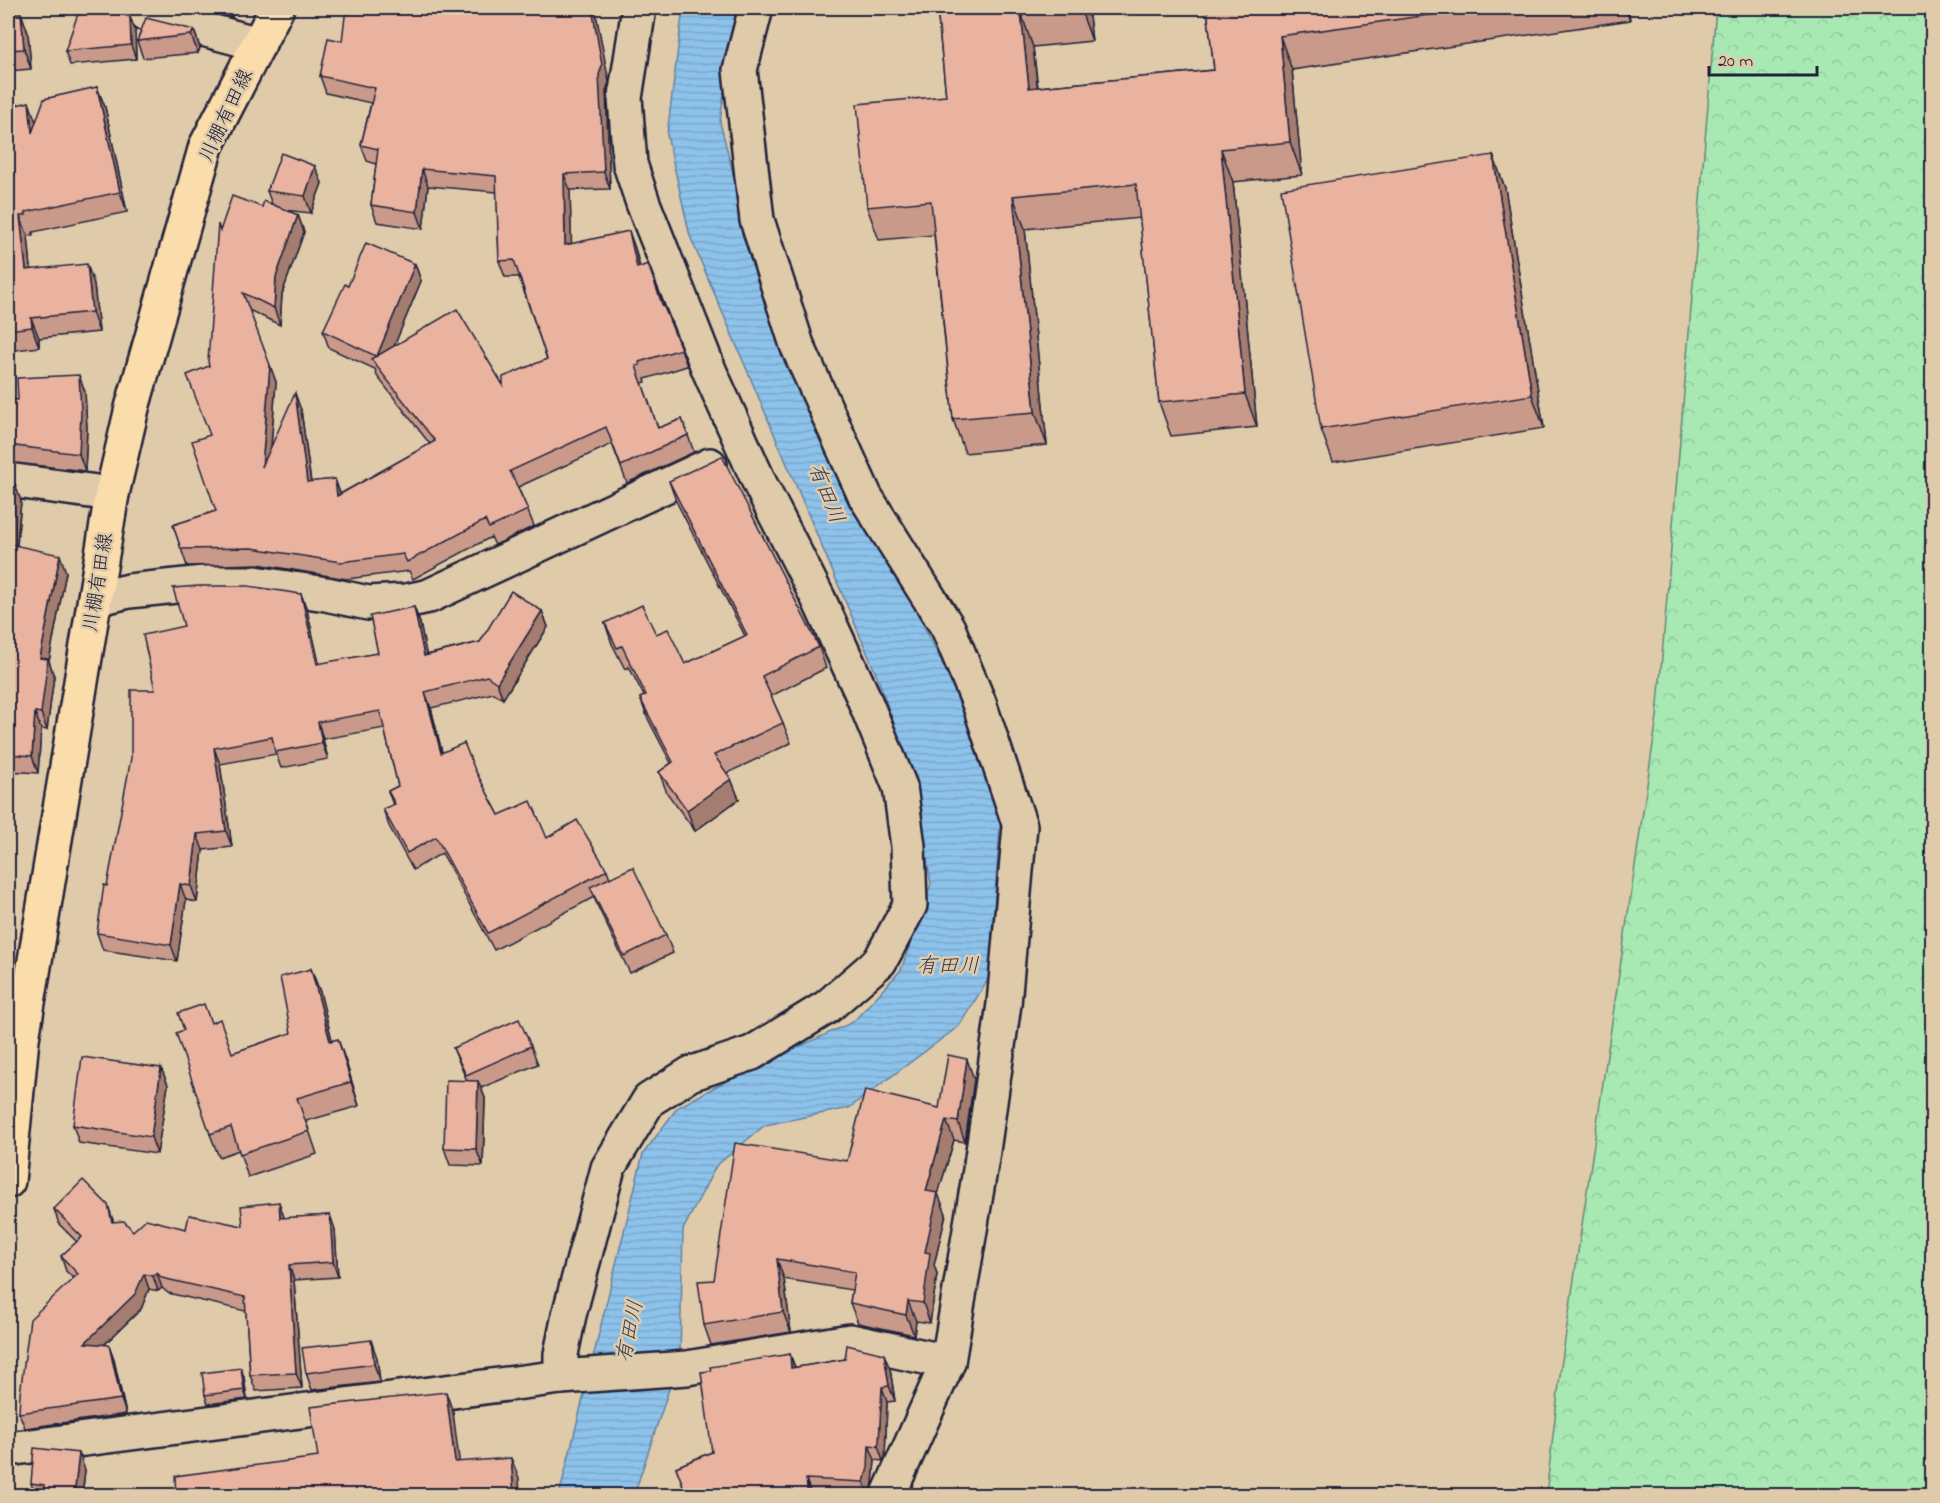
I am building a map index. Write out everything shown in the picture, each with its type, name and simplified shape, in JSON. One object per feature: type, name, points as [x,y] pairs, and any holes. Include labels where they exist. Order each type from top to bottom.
[{"type":"main road","name":"川棚有田線","points":[[8,1181],[15,1039],[112,494],[132,408],[206,146],[277,8]]},
{"type":"street","points":[[124,8],[259,44]]},
{"type":"street","points":[[561,1377],[561,1354],[569,1315],[608,1168],[649,1100],[690,1074],[752,1053],[827,1007],[880,961],[910,905],[908,846],[900,787],[862,694],[760,484],[709,370],[643,203],[630,164],[625,98],[639,8]]},
{"type":"street","points":[[756,8],[740,70],[757,220],[797,345],[865,496],[948,628],[980,703],[1020,826],[1004,1004],[982,1158],[948,1362],[888,1496]]},
{"type":"street","points":[[95,599],[129,591],[214,583],[255,583],[368,603],[406,601],[429,596],[744,449]]},
{"type":"street","points":[[8,480],[112,494]]},
{"type":"street","points":[[8,1449],[561,1377],[687,1368],[850,1341],[948,1362]]},
{"type":"green space","points":[[1716,8],[1932,8],[1932,1495],[1546,1495],[1561,1367],[1657,717]]},
{"type":"water","name":"有田川","points":[[683,8],[736,8],[720,122],[771,322],[962,702],[1002,798],[989,978],[959,1026],[849,1108],[765,1125],[716,1166],[683,1230],[680,1356],[634,1495],[559,1496],[643,1154],[677,1108],[733,1077],[853,1022],[901,970],[931,884],[912,775],[877,676],[690,236],[667,135]]},
{"type":"building","points":[[80,8],[106,8],[130,17],[131,45],[65,51]]},
{"type":"building","points":[[346,8],[592,8],[602,65],[599,75],[604,172],[564,174],[565,245],[629,231],[637,268],[648,264],[681,349],[639,362],[640,365],[636,366],[658,428],[682,419],[688,435],[621,466],[606,427],[510,471],[528,510],[489,528],[485,520],[407,562],[403,554],[341,562],[252,548],[181,549],[173,525],[216,511],[192,441],[210,435],[187,375],[209,366],[218,224],[220,231],[232,196],[262,207],[264,201],[298,215],[276,277],[274,308],[243,293],[270,365],[262,467],[295,393],[307,482],[335,479],[337,496],[435,441],[371,359],[376,356],[323,331],[345,284],[348,286],[366,243],[415,264],[377,356],[457,309],[503,385],[503,377],[547,359],[514,260],[499,261],[496,176],[422,169],[417,212],[371,205],[378,149],[361,145],[375,88],[320,76],[328,38],[342,41]]},
{"type":"building","points":[[937,8],[1080,8],[1021,13],[1029,88],[1214,70],[1207,8],[1479,8],[1280,36],[1290,142],[1221,149],[1245,394],[1159,402],[1136,184],[1013,196],[1035,412],[953,419],[931,201],[867,207],[857,104],[946,96]]},
{"type":"building","points":[[21,13],[24,49],[8,50],[8,14]]},
{"type":"building","points":[[146,18],[194,30],[191,35],[137,41]]},
{"type":"building","points":[[97,87],[120,192],[26,212],[26,215],[20,216],[26,270],[87,264],[92,312],[31,318],[32,327],[8,330],[8,107],[29,102],[32,133],[44,99]]},
{"type":"building","points":[[281,153],[315,166],[305,196],[267,191]]},
{"type":"building","points":[[1493,155],[1532,395],[1321,429],[1281,189]]},
{"type":"building","points":[[79,375],[81,412],[79,454],[8,445],[8,399],[18,400],[17,378]]},
{"type":"building","points":[[722,456],[819,647],[762,676],[783,723],[714,755],[731,779],[687,810],[659,772],[673,762],[640,698],[646,695],[622,646],[617,648],[605,623],[642,605],[656,634],[668,629],[685,664],[747,635],[669,481]]},
{"type":"building","points":[[8,482],[15,484],[9,544],[60,555],[40,658],[48,659],[41,713],[35,712],[32,756],[8,754]]},
{"type":"building","points":[[248,586],[301,594],[317,664],[378,653],[370,616],[414,607],[424,656],[480,642],[511,591],[542,611],[497,683],[487,676],[425,692],[441,753],[464,743],[475,770],[499,815],[531,801],[547,838],[577,820],[607,870],[488,933],[436,837],[407,853],[383,809],[395,804],[388,791],[398,786],[380,711],[318,722],[322,743],[275,752],[272,737],[214,748],[226,831],[197,834],[191,886],[180,884],[171,945],[97,933],[104,885],[107,886],[131,758],[131,690],[155,690],[143,635],[184,626],[173,588]]},
{"type":"building","points":[[633,867],[666,935],[624,956],[590,887]]},
{"type":"building","points":[[311,969],[330,1041],[338,1039],[351,1082],[297,1098],[309,1131],[240,1154],[231,1127],[210,1134],[176,1033],[184,1030],[178,1013],[204,1004],[211,1023],[220,1019],[232,1053],[291,1033],[280,977]]},
{"type":"building","points":[[519,1019],[531,1046],[466,1075],[453,1048]]},
{"type":"building","points":[[948,1055],[967,1059],[958,1122],[946,1120],[926,1191],[938,1193],[925,1252],[930,1253],[923,1303],[908,1301],[906,1315],[850,1303],[855,1272],[777,1259],[783,1312],[704,1325],[698,1281],[714,1280],[735,1143],[847,1161],[865,1090],[939,1108]]},
{"type":"building","points":[[82,1057],[161,1068],[151,1137],[73,1125]]},
{"type":"building","points":[[446,1080],[478,1081],[476,1149],[444,1148]]},
{"type":"building","points":[[83,1180],[108,1205],[112,1222],[124,1221],[133,1231],[146,1219],[186,1229],[189,1215],[243,1226],[241,1206],[279,1202],[280,1218],[330,1215],[333,1262],[289,1265],[296,1373],[250,1375],[245,1297],[162,1278],[157,1273],[153,1276],[144,1274],[135,1294],[85,1343],[109,1345],[121,1399],[19,1413],[30,1319],[78,1274],[61,1256],[82,1237],[54,1209]]},
{"type":"building","points":[[371,1340],[374,1364],[306,1373],[302,1348]]},
{"type":"building","points":[[847,1345],[884,1354],[889,1386],[882,1387],[879,1442],[878,1446],[869,1445],[868,1468],[864,1482],[806,1479],[808,1496],[735,1496],[734,1491],[725,1496],[687,1496],[676,1467],[712,1452],[701,1372],[711,1371],[710,1367],[790,1354],[791,1368],[845,1359]]},
{"type":"building","points":[[241,1368],[244,1390],[205,1395],[202,1373]]},
{"type":"building","points":[[446,1392],[455,1462],[511,1458],[514,1496],[176,1496],[175,1476],[318,1457],[310,1407]]},
{"type":"building","points":[[34,1448],[79,1453],[74,1496],[43,1496],[44,1485],[31,1483]]}]
